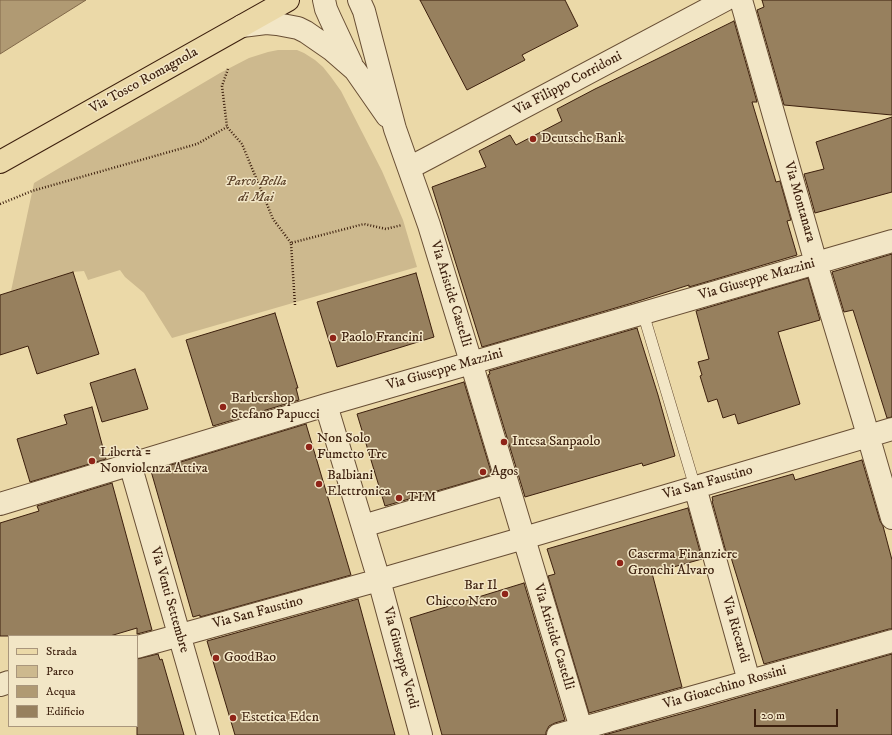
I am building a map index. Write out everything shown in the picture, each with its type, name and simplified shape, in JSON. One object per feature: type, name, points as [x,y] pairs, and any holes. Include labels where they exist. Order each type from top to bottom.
[{"type":"main road","name":"Via Tosco Romagnola","points":[[0,162],[288,0]]},
{"type":"street","name":"Via Aristide Castelli","points":[[324,0],[326,9],[355,70],[395,129]]},
{"type":"street","name":"Via Aristide Castelli","points":[[359,0],[372,38],[395,129],[429,225],[582,732]]},
{"type":"street","name":"Via Aristide Castelli","points":[[371,0],[372,38]]},
{"type":"street","name":"Via Filippo Corridoni","points":[[409,168],[726,0]]},
{"type":"street","name":"Via Montanara","points":[[741,0],[816,263],[892,518]]},
{"type":"street","name":"Via Aristide Castelli","points":[[242,26],[266,23],[298,28],[321,42],[355,70]]},
{"type":"street","name":"Via Giuseppe Mazzini","points":[[0,504],[471,362],[892,241]]},
{"type":"street","points":[[326,405],[363,526],[507,483]]},
{"type":"street","name":"Via San Faustino","points":[[138,647],[379,580],[892,429]]},
{"type":"street","name":"Via Venti Settembre","points":[[130,464],[208,735]]},
{"type":"street","name":"Via Riccardi","points":[[695,487],[750,681]]},
{"type":"street","name":"Via Giuseppe Verdi","points":[[363,526],[421,735]]},
{"type":"street","name":"Via Gioacchino Rossini","points":[[558,735],[582,732],[750,681],[892,641]]},
{"type":"lane","points":[[642,313],[695,487]]},
{"type":"path","points":[[228,69],[222,86],[227,127],[242,144],[273,219],[291,244],[295,305]]},
{"type":"path","points":[[0,204],[32,191],[197,144],[227,127]]},
{"type":"path","points":[[291,244],[364,224],[386,229],[404,224],[418,191]]},
{"type":"green space","name":"Parco Bella di Mai","points":[[278,50],[297,50],[315,60],[323,67],[341,91],[382,171],[403,220],[417,267],[172,338],[144,293],[125,277],[120,270],[88,280],[84,271],[73,272],[11,291],[34,183],[220,73],[249,58]]},
{"type":"water","points":[[0,0],[86,0],[0,54]]},
{"type":"building","points":[[420,0],[565,0],[578,26],[522,55],[525,60],[467,90]]},
{"type":"building","points":[[762,0],[892,0],[892,115],[784,105],[757,10],[764,7]]},
{"type":"building","points":[[734,21],[757,102],[752,102],[776,182],[780,181],[791,220],[787,221],[797,255],[689,287],[689,285],[482,347],[432,187],[486,167],[479,151],[510,135],[516,145],[562,121],[557,109]]},
{"type":"building","points":[[892,117],[892,192],[815,213],[804,174],[824,169],[816,142]]},
{"type":"building","points":[[892,254],[892,417],[887,418],[853,310],[844,312],[832,272]]},
{"type":"building","points":[[73,272],[99,354],[37,374],[28,346],[0,355],[0,295]]},
{"type":"building","points":[[416,273],[434,337],[337,367],[317,302]]},
{"type":"building","points":[[808,278],[820,320],[778,332],[800,404],[738,424],[735,414],[723,418],[717,399],[708,402],[700,376],[702,375],[698,362],[709,359],[696,311]]},
{"type":"building","points":[[275,313],[298,388],[296,388],[299,400],[213,426],[186,340]]},
{"type":"building","points":[[637,328],[675,456],[643,466],[642,463],[525,497],[488,375],[490,374],[489,371]]},
{"type":"building","points":[[135,369],[148,409],[102,422],[90,383]]},
{"type":"building","points":[[464,382],[492,475],[385,506],[357,414]]},
{"type":"building","points":[[92,407],[106,459],[30,482],[17,439],[67,424],[64,415]]},
{"type":"building","points":[[306,424],[351,575],[200,617],[200,615],[193,617],[151,471]]},
{"type":"building","points":[[862,460],[892,560],[892,629],[764,664],[729,551],[726,552],[712,497],[793,474],[795,480]]},
{"type":"building","points":[[112,483],[152,630],[137,634],[137,628],[113,635],[0,636],[0,523],[39,511],[37,506]]},
{"type":"building","points":[[688,508],[702,559],[652,573],[682,687],[589,713],[548,576],[555,574],[547,549]]},
{"type":"building","points":[[524,583],[565,720],[549,726],[546,735],[442,735],[410,618]]},
{"type":"building","points":[[358,599],[395,735],[235,735],[207,641]]},
{"type":"building","points":[[158,654],[160,660],[162,659],[184,735],[137,735],[138,659]]},
{"type":"building","points":[[892,654],[892,735],[604,735],[688,712]]},
{"type":"place","name":"Deutsche Bank","points":[[533,139]]},
{"type":"place","name":"Paolo Francini","points":[[333,338]]},
{"type":"place","name":"Barbershop Stefano Papucci","points":[[223,407]]},
{"type":"place","name":"Intesa Sanpaolo","points":[[504,442]]},
{"type":"place","name":"Non Solo Fumetto Tre","points":[[309,447]]},
{"type":"place","name":"Libertà = Nonviolenza Attiva","points":[[92,461]]},
{"type":"place","name":"Agos","points":[[483,472]]},
{"type":"place","name":"Balbiani Elettronica","points":[[319,484]]},
{"type":"place","name":"TIM","points":[[399,498]]},
{"type":"place","name":"Caserma Finanziere Gronchi Alvaro","points":[[620,563]]},
{"type":"place","name":"Bar Il Chicco Nero","points":[[505,594]]},
{"type":"place","name":"GoodBao","points":[[216,658]]},
{"type":"place","name":"Estetica Eden","points":[[233,718]]}]
